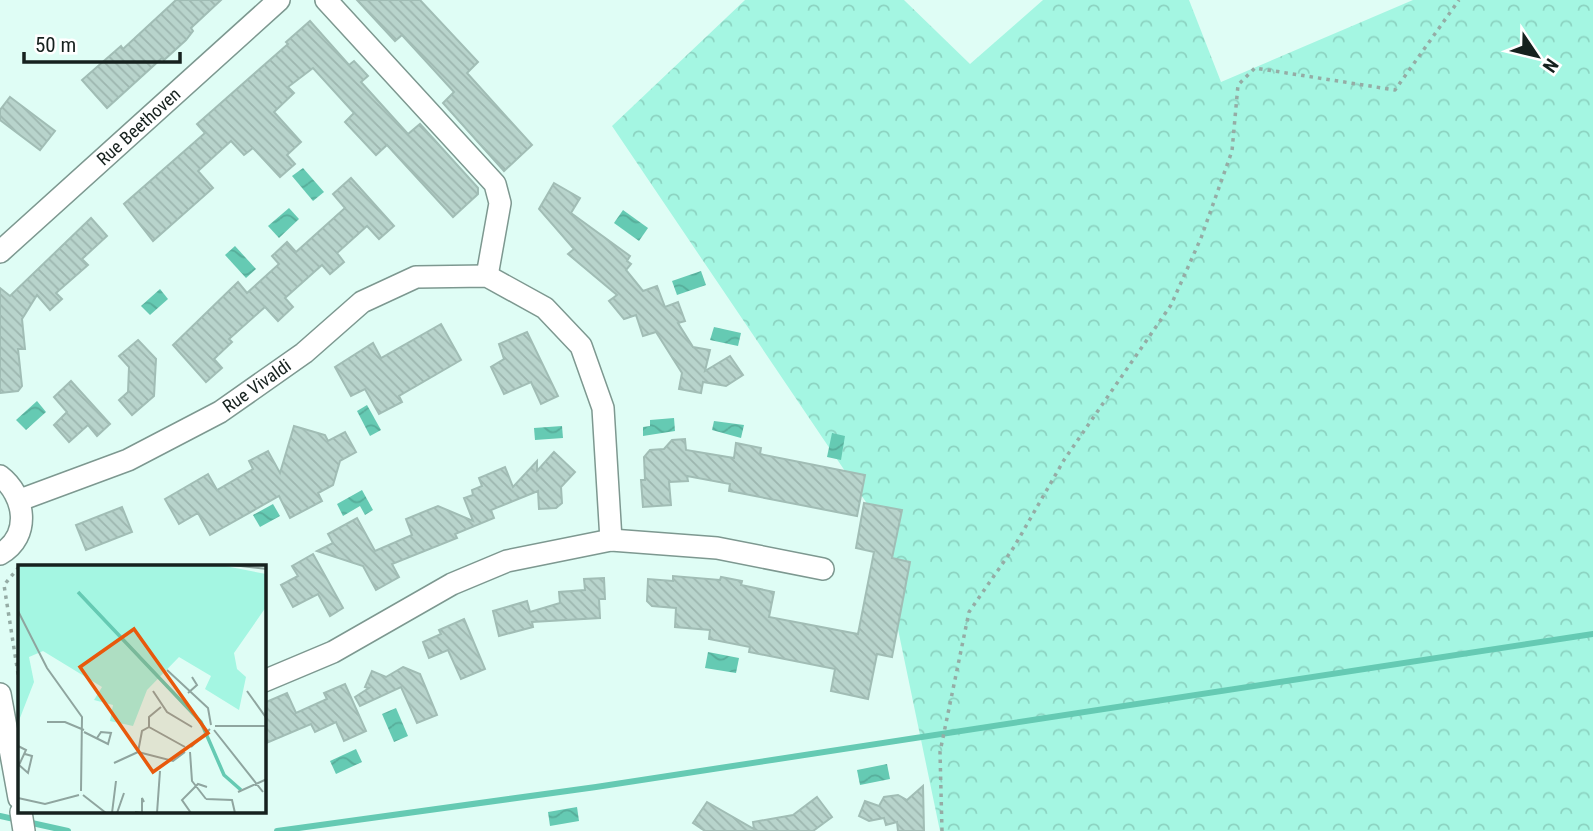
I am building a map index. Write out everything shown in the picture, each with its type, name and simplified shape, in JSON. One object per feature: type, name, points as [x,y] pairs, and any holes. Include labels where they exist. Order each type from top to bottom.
[{"type":"street","name":"Rue Beethoven","points":[[0,252],[279,0]]},
{"type":"street","points":[[326,0],[495,184],[500,202],[487,276]]},
{"type":"street","name":"Rue Vivaldi","points":[[20,500],[128,460],[220,412],[304,353],[362,302],[416,277],[487,276],[545,308],[580,346],[603,408],[611,540]]},
{"type":"street","points":[[0,476],[10,484],[20,500],[21,524],[16,539],[0,554]]},
{"type":"street","points":[[266,680],[333,652],[452,584],[507,561],[611,540],[717,548],[823,569]]},
{"type":"street","points":[[0,694],[18,793]]},
{"type":"path","points":[[942,831],[940,752],[969,612],[1014,547],[1064,460],[1171,305],[1200,238],[1232,151],[1238,85],[1255,68],[1395,90],[1458,0]]},
{"type":"path","points":[[18,568],[4,585],[18,674]]},
{"type":"green space","points":[[745,0],[904,0],[970,64],[1043,0],[1189,0],[1221,82],[1413,0],[1593,0],[1593,831],[940,831],[874,514],[612,126]]},
{"type":"water","points":[[303,168],[324,192],[313,201],[292,176]]},
{"type":"water","points":[[289,208],[299,219],[279,238],[268,226]]},
{"type":"water","points":[[623,210],[648,228],[639,241],[614,223]]},
{"type":"water","points":[[235,246],[256,269],[246,278],[225,255]]},
{"type":"water","points":[[701,271],[706,285],[677,295],[672,281]]},
{"type":"water","points":[[160,289],[168,299],[150,315],[141,306]]},
{"type":"water","points":[[714,327],[741,333],[738,346],[710,340]]},
{"type":"water","points":[[37,401],[46,412],[26,430],[16,420]]},
{"type":"water","points":[[367,405],[381,430],[370,436],[357,411]]},
{"type":"water","points":[[674,418],[675,431],[643,436],[643,427],[650,426],[650,420]]},
{"type":"water","points":[[714,421],[744,425],[741,438],[712,430]]},
{"type":"water","points":[[562,426],[563,438],[535,440],[534,428]]},
{"type":"water","points":[[832,433],[845,436],[841,460],[827,457]]},
{"type":"water","points":[[362,490],[373,510],[365,515],[360,506],[343,516],[337,504]]},
{"type":"water","points":[[273,504],[280,516],[260,527],[253,515]]},
{"type":"water","points":[[708,652],[739,658],[736,673],[705,668]]},
{"type":"water","points":[[396,708],[408,736],[394,742],[382,714]]},
{"type":"water","points":[[356,749],[362,762],[336,774],[330,761]]},
{"type":"water","points":[[887,764],[890,779],[860,785],[857,770]]},
{"type":"water","points":[[577,807],[579,821],[550,826],[548,812]]},
{"type":"building","points":[[176,0],[221,0],[191,28],[193,31],[186,40],[107,108],[82,80],[121,46],[123,49]]},
{"type":"building","points":[[357,0],[420,0],[478,62],[467,73],[532,145],[504,171],[443,103],[454,92],[402,35],[395,41]]},
{"type":"building","points":[[310,21],[349,65],[354,61],[368,76],[361,82],[408,134],[420,124],[478,188],[478,194],[453,217],[387,145],[376,155],[345,122],[354,113],[313,68],[288,87],[294,93],[274,112],[301,142],[287,155],[295,164],[280,177],[253,148],[244,155],[231,141],[198,171],[213,188],[153,241],[124,204],[205,133],[197,124],[288,44],[286,42]]},
{"type":"building","points":[[10,97],[55,131],[40,150],[0,120],[0,110]]},
{"type":"building","points":[[351,178],[394,226],[379,239],[367,226],[337,253],[344,262],[330,274],[322,265],[285,298],[293,307],[278,321],[265,307],[229,339],[232,342],[214,359],[222,368],[206,382],[173,345],[238,282],[247,293],[279,264],[272,256],[287,242],[296,252],[345,208],[333,194]]},
{"type":"building","points":[[554,183],[580,198],[571,213],[630,256],[627,261],[631,264],[626,270],[643,291],[657,286],[665,307],[678,302],[685,321],[678,323],[693,347],[710,350],[705,371],[730,356],[743,375],[726,386],[703,382],[701,393],[679,389],[682,373],[656,332],[643,336],[636,315],[624,319],[609,301],[617,295],[568,254],[574,249],[539,209]]},
{"type":"building","points":[[91,218],[107,236],[82,259],[88,265],[56,293],[62,299],[50,310],[37,295],[22,319],[25,349],[18,349],[22,386],[18,391],[0,393],[0,288],[10,296]]},
{"type":"building","points":[[441,324],[461,360],[399,396],[402,402],[379,414],[365,389],[351,396],[335,367],[373,343],[381,358]]},
{"type":"building","points":[[527,332],[558,396],[541,404],[531,382],[504,394],[491,367],[504,359],[499,344]]},
{"type":"building","points":[[138,340],[156,359],[154,396],[132,415],[119,400],[128,392],[129,367],[119,356]]},
{"type":"building","points":[[71,381],[110,424],[97,436],[88,425],[69,442],[54,425],[67,412],[54,397]]},
{"type":"building","points":[[294,426],[325,435],[328,441],[345,432],[356,452],[340,461],[333,485],[318,493],[322,501],[290,518],[279,496],[210,535],[198,513],[179,524],[165,499],[208,474],[217,490],[253,469],[249,461],[268,451],[280,473]]},
{"type":"building","points":[[685,439],[686,450],[734,458],[736,443],[761,448],[760,454],[865,475],[857,516],[729,491],[730,484],[687,476],[688,481],[669,482],[671,505],[643,507],[641,480],[645,480],[644,457],[650,450],[664,449],[672,440]]},
{"type":"building","points":[[554,452],[575,472],[561,487],[562,503],[556,508],[539,509],[538,491],[491,510],[494,518],[455,534],[457,538],[392,564],[399,577],[376,590],[363,566],[317,551],[333,543],[328,534],[357,518],[375,551],[412,535],[406,519],[438,506],[473,521],[464,498],[473,495],[472,490],[482,486],[479,478],[505,467],[513,487],[537,461],[537,471]]},
{"type":"building","points":[[864,503],[902,510],[892,558],[910,562],[892,657],[877,654],[868,699],[831,691],[835,669],[749,652],[750,647],[709,639],[710,630],[675,627],[676,608],[652,606],[647,601],[648,579],[673,581],[673,576],[720,580],[721,577],[742,581],[741,585],[774,592],[769,617],[858,634],[874,552],[856,548]]},
{"type":"building","points":[[122,507],[132,532],[86,550],[76,525]]},
{"type":"building","points":[[313,554],[343,608],[330,616],[318,594],[293,607],[281,585],[298,576],[292,566]]},
{"type":"building","points":[[604,578],[605,599],[599,599],[600,618],[532,622],[533,627],[499,636],[493,611],[527,601],[530,612],[560,603],[559,592],[585,590],[584,579]]},
{"type":"building","points":[[464,619],[485,669],[461,679],[448,650],[429,658],[423,642],[441,634],[439,630]]},
{"type":"building","points":[[403,667],[420,674],[437,715],[417,723],[401,687],[360,706],[355,697],[369,688],[365,687],[372,671],[386,677]]},
{"type":"building","points":[[345,684],[366,731],[344,741],[336,722],[315,732],[311,724],[266,743],[266,702],[287,693],[296,713],[327,699],[324,693]]},
{"type":"building","points":[[923,786],[924,831],[898,831],[897,822],[886,825],[884,818],[869,821],[859,816],[865,801],[879,806],[884,797],[898,795],[907,800]]},
{"type":"building","points":[[817,797],[832,817],[813,831],[705,831],[693,823],[707,802],[754,829],[753,822],[793,815]]},
{"type":"waterway","points":[[277,831],[596,787],[1593,634]]},
{"type":"waterway","points":[[0,816],[68,831]]}]
